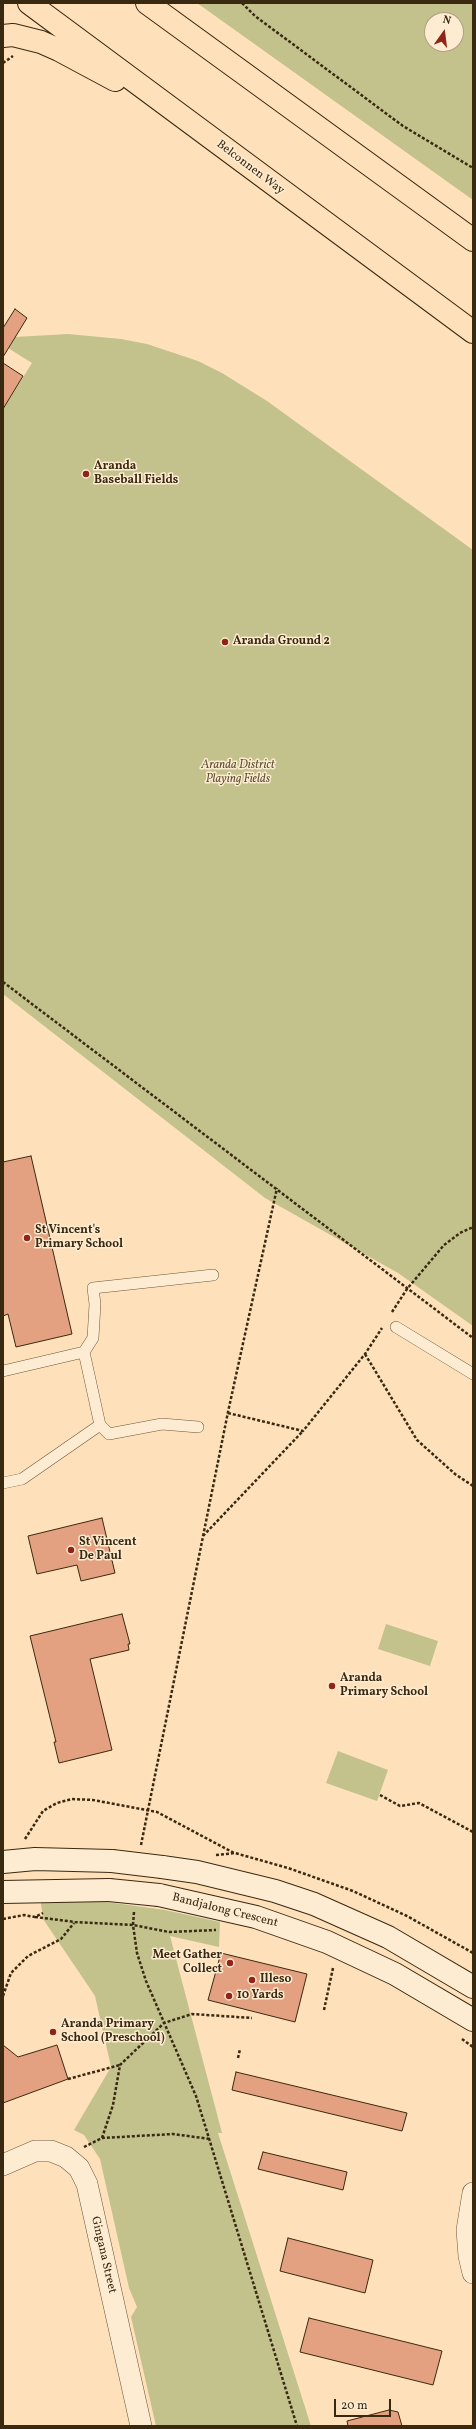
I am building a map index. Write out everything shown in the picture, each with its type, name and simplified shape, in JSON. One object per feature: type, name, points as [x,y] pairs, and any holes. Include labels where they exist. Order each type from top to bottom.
[{"type":"main road","name":"Belconnen Way","points":[[29,3],[171,107],[302,207],[473,332]]},
{"type":"main road","points":[[147,3],[473,240]]},
{"type":"main road","points":[[159,3],[180,27]]},
{"type":"main road","points":[[3,36],[13,35],[59,50],[107,77],[171,107]]},
{"type":"street","points":[[3,1862],[35,1859],[112,1861],[162,1867],[218,1877],[275,1891],[314,1904],[388,1937],[473,1987]]},
{"type":"street","name":"Bandjalong Crescent","points":[[3,1892],[109,1890],[159,1895],[256,1917],[327,1942],[395,1974],[473,2020]]},
{"type":"street","name":"Gingana Street","points":[[3,2165],[35,2151],[51,2151],[66,2157],[79,2168],[87,2184],[141,2426]]},
{"type":"street","points":[[473,2193],[467,2230],[473,2273]]},
{"type":"lane","points":[[3,1371],[84,1352],[93,1338],[95,1326],[93,1288],[213,1274]]},
{"type":"lane","points":[[396,1327],[473,1374]]},
{"type":"lane","points":[[84,1352],[100,1425],[109,1434],[162,1424],[198,1427]]},
{"type":"lane","points":[[3,1483],[22,1479],[100,1425]]},
{"type":"path","points":[[242,3],[255,16],[403,126],[473,168]]},
{"type":"path","points":[[3,982],[277,1188],[473,1338]]},
{"type":"path","points":[[141,1846],[228,1412],[277,1188]]},
{"type":"path","points":[[407,1289],[444,1245],[460,1233],[473,1227]]},
{"type":"path","points":[[203,1537],[303,1431],[365,1354],[417,1440],[455,1474],[473,1486]]},
{"type":"path","points":[[228,1412],[303,1431]]},
{"type":"path","points":[[380,1795],[400,1806],[419,1803],[473,1832]]},
{"type":"path","points":[[25,1840],[43,1811],[57,1803],[72,1799],[99,1801],[148,1812],[157,1812],[235,1853]]},
{"type":"path","points":[[134,1909],[132,1925],[142,1967],[164,2023],[196,2096],[297,2426]]},
{"type":"path","points":[[35,1917],[74,1922],[132,1925],[169,1932],[219,1930]]},
{"type":"path","points":[[3,1996],[11,1973],[28,1956],[61,1939],[74,1922]]},
{"type":"path","points":[[327,1963],[340,1969]]},
{"type":"path","points":[[324,2010],[334,1966]]},
{"type":"path","points":[[68,2079],[120,2065],[164,2023],[192,2014],[252,2018]]},
{"type":"path","points":[[460,2038],[473,2046]]},
{"type":"path","points":[[238,2058],[240,2049]]},
{"type":"path","points":[[102,2138],[113,2105],[120,2065]]},
{"type":"path","points":[[86,2146],[102,2138],[173,2134],[210,2139]]},
{"type":"green space","points":[[197,3],[473,3],[473,200]]},
{"type":"green space","name":"Aranda District Playing Fields","points":[[68,334],[121,339],[147,344],[198,361],[222,373],[267,401],[473,550],[473,1326],[398,1273],[265,1198],[3,994],[3,409],[32,363],[8,348],[15,337]]},
{"type":"green space","points":[[386,1624],[438,1641],[430,1666],[378,1649]]},
{"type":"green space","points":[[338,1751],[388,1770],[377,1801],[326,1783]]},
{"type":"green space","points":[[40,1896],[71,1897],[165,1910],[220,1922],[219,1947],[170,1936],[222,2133],[218,2133],[311,2426],[156,2426],[131,2317],[137,2307],[129,2288],[100,2159],[84,2135],[74,2130],[111,2067],[95,1996],[43,1919]]},
{"type":"building","points":[[15,309],[27,318],[3,357],[3,328]]},
{"type":"building","points":[[3,363],[23,376],[3,409]]},
{"type":"building","name":"St Vincent's Primary School","points":[[31,1156],[72,1334],[16,1347],[8,1314],[3,1316],[3,1162]]},
{"type":"building","name":"St Vincent De Paul","points":[[102,1518],[115,1573],[81,1581],[77,1565],[37,1574],[28,1536]]},
{"type":"building","points":[[122,1614],[130,1644],[128,1644],[129,1650],[90,1659],[112,1750],[59,1763],[54,1742],[56,1742],[30,1636]]},
{"type":"building","points":[[221,1953],[307,1974],[295,2022],[208,2000]]},
{"type":"building","points":[[3,2045],[18,2057],[57,2045],[68,2079],[3,2103]]},
{"type":"building","points":[[236,2072],[407,2113],[402,2131],[232,2090]]},
{"type":"building","points":[[263,2152],[347,2172],[343,2190],[258,2169]]},
{"type":"building","points":[[288,2238],[373,2260],[365,2293],[280,2271]]},
{"type":"building","points":[[309,2318],[442,2351],[433,2385],[300,2352]]},
{"type":"building","points":[[389,2410],[398,2412],[402,2426],[348,2426],[347,2421]]},
{"type":"place","name":"Aranda Baseball Fields","points":[[86,474]]},
{"type":"place","name":"Aranda Ground 2","points":[[225,642]]},
{"type":"place","name":"St Vincent's Primary School","points":[[27,1238]]},
{"type":"place","name":"St Vincent De Paul","points":[[71,1550]]},
{"type":"place","name":"Aranda Primary School","points":[[332,1686]]},
{"type":"place","name":"Meet Gather Collect","points":[[230,1963]]},
{"type":"place","name":"Illeso","points":[[252,1980]]},
{"type":"place","name":"10 Yards","points":[[229,1996]]},
{"type":"place","name":"Aranda Primary School (Preschool)","points":[[53,2032]]}]
